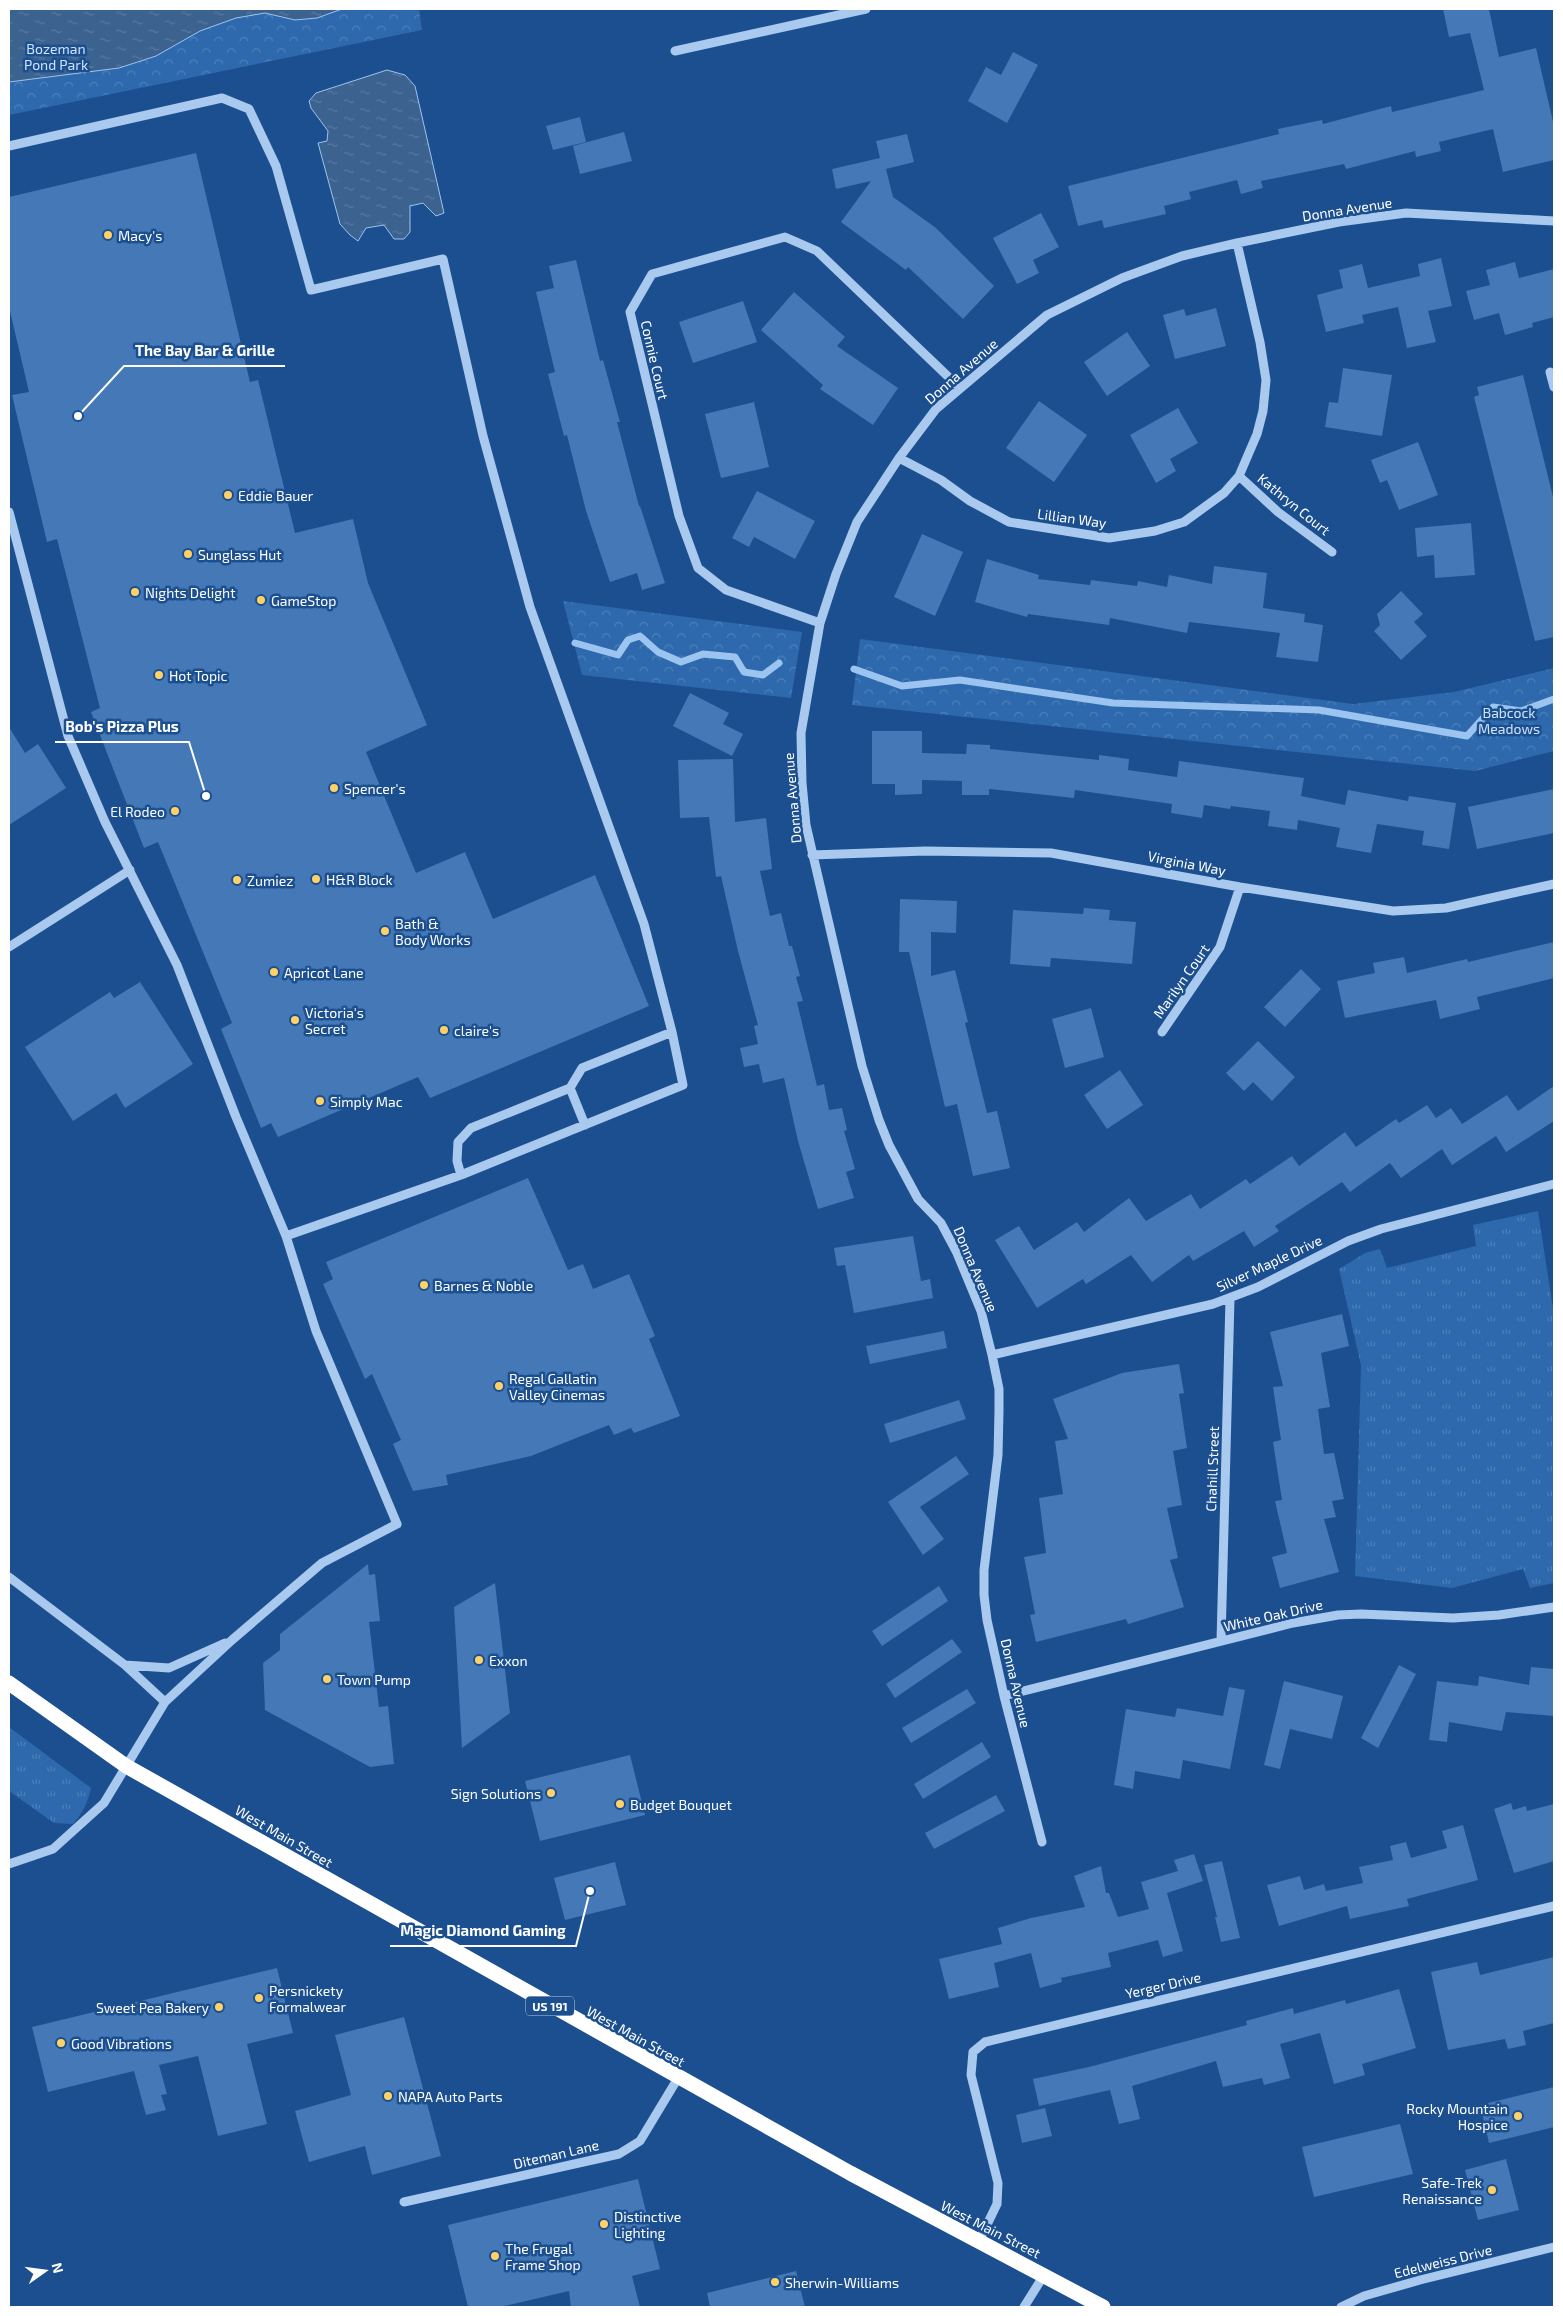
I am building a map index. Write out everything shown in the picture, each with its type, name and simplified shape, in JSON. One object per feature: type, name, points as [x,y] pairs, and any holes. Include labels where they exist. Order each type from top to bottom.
[{"type":"highway","name":"West Main Street","points":[[9,1683],[126,1766],[850,2174],[1103,2307]]},
{"type":"street","points":[[675,51],[866,9]]},
{"type":"street","points":[[9,146],[222,98],[249,109],[276,166],[312,290],[443,259],[482,436],[530,607],[644,924],[672,1032],[683,1086],[461,1175],[286,1236]]},
{"type":"street","name":"Donna Avenue","points":[[1042,1842],[1004,1696],[987,1620],[984,1595],[984,1570],[998,1455],[999,1389],[992,1355],[981,1311],[957,1253],[941,1223],[918,1199],[889,1144],[879,1120],[862,1066],[806,825],[801,733],[820,623],[836,574],[857,522],[899,458],[936,409],[1047,315],[1122,278],[1182,256],[1339,222],[1406,213],[1554,221]]},
{"type":"street","name":"Connie Court","points":[[820,623],[726,590],[698,568],[679,516],[630,312],[652,274],[785,237],[817,251],[960,388]]},
{"type":"street","name":"Lillian Way","points":[[899,458],[941,480],[970,502],[1009,522],[1108,538],[1155,531],[1184,522],[1224,493],[1239,476],[1257,434],[1263,411],[1266,380],[1260,342],[1238,243]]},
{"type":"street","points":[[1550,372],[1554,386]]},
{"type":"street","name":"Kathryn Court","points":[[1239,476],[1278,512],[1332,552]]},
{"type":"street","points":[[9,512],[68,736],[105,822],[130,870],[154,923],[177,965],[236,1117],[286,1236],[316,1330],[397,1524],[322,1563],[232,1640],[165,1702],[104,1803],[52,1849],[9,1864]]},
{"type":"street","name":"Virginia Way","points":[[812,855],[925,851],[1051,853],[1240,887],[1393,911],[1446,908],[1554,884]]},
{"type":"street","points":[[9,947],[130,870]]},
{"type":"street","name":"Marilyn Court","points":[[1162,1032],[1220,947],[1240,887]]},
{"type":"street","points":[[461,1175],[457,1161],[458,1142],[471,1128],[570,1088],[582,1068],[672,1032]]},
{"type":"street","points":[[570,1088],[585,1125]]},
{"type":"street","name":"Silver Maple Drive","points":[[992,1355],[1088,1334],[1230,1299],[1258,1287],[1348,1241],[1381,1229],[1554,1184]]},
{"type":"street","name":"Chahill Street","points":[[1221,1641],[1230,1299]]},
{"type":"street","points":[[9,1577],[125,1665],[165,1702]]},
{"type":"street","name":"White Oak Drive","points":[[1004,1696],[1293,1623],[1338,1615],[1453,1618],[1500,1616],[1554,1607]]},
{"type":"street","points":[[125,1665],[169,1668],[232,1640]]},
{"type":"street","name":"Yerger Drive","points":[[979,2241],[997,2204],[998,2184],[971,2075],[972,2052],[985,2042],[1554,1906]]},
{"type":"street","name":"Diteman Lane","points":[[404,2202],[619,2154],[640,2141],[678,2078]]},
{"type":"street","name":"Edelweiss Drive","points":[[1340,2307],[1364,2296],[1554,2247]]},
{"type":"street","points":[[1024,2307],[1044,2275]]},
{"type":"green space","name":"Bozeman Pond Park","points":[[9,9],[419,9],[422,30],[9,115]]},
{"type":"green space","points":[[563,601],[802,632],[791,698],[582,675]]},
{"type":"green space","name":"Babcock Meadows","points":[[860,639],[1353,704],[1454,692],[1554,668],[1554,751],[1475,771],[852,705]]},
{"type":"green space","points":[[1538,1211],[1554,1315],[1554,1583],[1530,1588],[1523,1569],[1452,1588],[1355,1576],[1361,1365],[1339,1269],[1365,1253],[1380,1249],[1387,1268],[1476,1246],[1473,1225]]},
{"type":"green space","points":[[9,1727],[91,1788],[85,1807],[73,1824],[54,1823],[9,1791]]},
{"type":"water","points":[[9,9],[342,9],[317,18],[295,20],[265,13],[236,18],[200,31],[156,56],[119,68],[9,82]]},
{"type":"water","points":[[387,70],[405,75],[415,86],[444,213],[436,216],[423,203],[410,206],[410,232],[404,239],[394,239],[384,225],[366,228],[358,241],[340,224],[318,143],[327,141],[328,131],[311,108],[309,101],[316,93]]},
{"type":"building","points":[[1443,9],[1489,9],[1499,57],[1536,48],[1554,126],[1554,160],[1503,172],[1493,129],[1439,142],[1441,151],[1416,157],[1415,151],[1346,169],[1344,164],[1261,181],[1263,188],[1241,194],[1237,180],[1189,192],[1191,199],[1164,206],[1166,214],[1104,228],[1102,220],[1078,226],[1068,186],[1279,134],[1278,129],[1322,120],[1323,124],[1391,106],[1392,112],[1484,90],[1470,33],[1449,37]]},
{"type":"building","points":[[1013,52],[1038,65],[1007,123],[968,101],[986,67],[1001,75]]},
{"type":"building","points":[[580,117],[586,142],[553,150],[546,126]]},
{"type":"building","points":[[624,132],[632,161],[580,174],[573,146]]},
{"type":"building","points":[[907,134],[914,162],[886,169],[893,197],[936,228],[994,286],[963,319],[908,267],[906,270],[841,222],[871,181],[836,189],[832,169],[880,158],[876,141]]},
{"type":"building","points":[[196,153],[250,382],[258,380],[295,533],[353,519],[368,583],[427,725],[366,752],[416,873],[465,852],[493,919],[595,875],[649,1006],[430,1098],[418,1077],[278,1137],[271,1123],[261,1128],[221,1029],[232,1023],[158,842],[144,848],[91,712],[100,708],[57,539],[47,542],[12,395],[29,392],[9,307],[9,197]]},
{"type":"building","points":[[1041,213],[1059,247],[1033,260],[1039,273],[1017,284],[993,238]]},
{"type":"building","points":[[1441,258],[1452,306],[1428,311],[1436,342],[1407,348],[1398,307],[1362,315],[1364,323],[1326,332],[1317,295],[1343,288],[1339,270],[1362,264],[1368,288],[1420,276],[1418,264]]},
{"type":"building","points":[[576,260],[600,361],[603,360],[620,422],[617,422],[639,506],[665,583],[642,590],[637,573],[610,582],[586,511],[567,435],[564,436],[548,374],[555,372],[536,292],[554,288],[549,266]]},
{"type":"building","points":[[1515,262],[1519,278],[1554,269],[1554,317],[1532,323],[1533,327],[1505,335],[1499,313],[1474,320],[1466,291],[1490,285],[1486,270]]},
{"type":"building","points":[[794,292],[845,337],[837,346],[898,388],[873,425],[820,389],[823,385],[761,330]]},
{"type":"building","points":[[743,301],[757,342],[693,363],[679,322]]},
{"type":"building","points":[[1216,308],[1226,346],[1175,359],[1163,315],[1184,309],[1186,316]]},
{"type":"building","points":[[1127,332],[1150,366],[1107,396],[1084,362]]},
{"type":"building","points":[[1343,368],[1392,375],[1382,436],[1325,427],[1329,402],[1338,403]]},
{"type":"building","points":[[1523,375],[1554,501],[1554,637],[1535,641],[1474,397],[1479,395],[1477,387]]},
{"type":"building","points":[[1039,401],[1087,435],[1054,482],[1006,448]]},
{"type":"building","points":[[754,402],[769,467],[721,478],[705,414]]},
{"type":"building","points":[[1178,408],[1198,443],[1170,459],[1176,471],[1156,483],[1130,435]]},
{"type":"building","points":[[1418,442],[1438,495],[1399,510],[1387,480],[1380,483],[1371,460]]},
{"type":"building","points":[[757,491],[815,521],[795,559],[754,537],[749,547],[732,538]]},
{"type":"building","points":[[1471,523],[1475,575],[1435,578],[1434,555],[1417,557],[1415,528]]},
{"type":"building","points":[[922,534],[963,552],[935,616],[894,597]]},
{"type":"building","points":[[987,559],[1039,575],[1038,579],[1090,585],[1091,580],[1137,586],[1138,581],[1167,587],[1169,575],[1212,584],[1214,566],[1267,573],[1263,608],[1305,614],[1304,622],[1323,625],[1318,662],[1276,657],[1280,633],[1189,622],[1187,633],[1110,618],[1109,625],[1028,614],[1027,617],[975,602]]},
{"type":"building","points":[[1401,591],[1423,614],[1414,622],[1427,636],[1401,660],[1374,631],[1380,625],[1377,614]]},
{"type":"building","points":[[690,693],[729,713],[723,724],[743,734],[732,756],[673,726]]},
{"type":"building","points":[[9,727],[25,753],[38,744],[66,788],[9,825]]},
{"type":"building","points":[[872,731],[922,731],[922,753],[966,754],[967,744],[990,745],[990,749],[1099,760],[1099,755],[1129,759],[1128,770],[1177,777],[1179,761],[1304,778],[1301,796],[1345,805],[1348,790],[1408,801],[1409,796],[1456,803],[1449,849],[1422,845],[1424,831],[1377,824],[1371,853],[1336,847],[1340,828],[1298,820],[1297,830],[1268,826],[1270,811],[1231,806],[1230,809],[1204,805],[1202,818],[1171,813],[1172,804],[1075,790],[1074,798],[989,789],[989,795],[962,795],[962,781],[922,780],[922,794],[895,795],[895,784],[872,784]]},
{"type":"building","points":[[733,759],[735,822],[766,818],[772,869],[760,871],[770,916],[781,913],[789,946],[792,946],[800,976],[796,977],[803,1001],[797,1002],[817,1086],[824,1084],[829,1110],[842,1108],[847,1130],[844,1131],[855,1169],[846,1172],[854,1198],[818,1209],[798,1141],[784,1078],[763,1083],[759,1064],[744,1067],[740,1048],[758,1044],[754,1026],[758,1025],[738,951],[721,876],[716,877],[709,817],[680,818],[678,760]]},
{"type":"building","points":[[1554,789],[1554,833],[1477,849],[1468,807]]},
{"type":"building","points":[[900,899],[957,901],[956,933],[931,932],[931,976],[955,970],[968,1022],[965,1023],[987,1113],[997,1111],[1010,1168],[973,1176],[957,1104],[945,1107],[909,952],[899,952]]},
{"type":"building","points":[[1084,908],[1110,910],[1109,920],[1136,922],[1132,964],[1051,958],[1050,967],[1010,964],[1013,910],[1083,914]]},
{"type":"building","points":[[1554,942],[1554,978],[1477,997],[1480,1009],[1440,1019],[1436,1000],[1345,1018],[1337,981],[1375,973],[1373,963],[1404,957],[1407,973],[1467,959],[1468,962]]},
{"type":"building","points":[[1301,969],[1321,989],[1285,1027],[1264,1007]]},
{"type":"building","points":[[140,982],[193,1064],[125,1108],[116,1093],[73,1121],[25,1047],[110,992],[114,998]]},
{"type":"building","points":[[1091,1008],[1104,1057],[1065,1068],[1052,1019]]},
{"type":"building","points":[[1258,1041],[1295,1077],[1272,1101],[1253,1082],[1244,1091],[1226,1073]]},
{"type":"building","points":[[1120,1070],[1143,1105],[1107,1129],[1084,1095]]},
{"type":"building","points":[[1554,1086],[1554,1121],[1506,1152],[1496,1136],[1452,1165],[1442,1149],[1401,1178],[1390,1163],[1350,1192],[1342,1182],[1275,1226],[1279,1231],[1254,1247],[1244,1231],[1193,1261],[1189,1255],[1152,1282],[1131,1255],[1086,1284],[1083,1279],[1037,1308],[995,1240],[1019,1226],[1034,1250],[1077,1222],[1084,1232],[1129,1198],[1146,1221],[1191,1194],[1200,1209],[1246,1179],[1250,1184],[1292,1156],[1299,1166],[1345,1132],[1356,1147],[1396,1119],[1399,1123],[1427,1105],[1436,1118],[1451,1108],[1462,1124],[1507,1095],[1518,1111]]},
{"type":"building","points":[[528,1178],[568,1270],[583,1264],[593,1289],[629,1274],[655,1336],[649,1339],[680,1416],[634,1433],[631,1428],[614,1435],[609,1425],[531,1456],[446,1475],[448,1485],[413,1491],[393,1444],[401,1440],[372,1374],[365,1379],[323,1284],[333,1279],[326,1262]]},
{"type":"building","points":[[913,1236],[921,1281],[930,1279],[933,1298],[854,1313],[845,1265],[837,1266],[834,1248]]},
{"type":"building","points":[[1342,1314],[1349,1346],[1321,1353],[1330,1407],[1318,1409],[1324,1454],[1334,1453],[1344,1499],[1332,1501],[1336,1517],[1324,1519],[1339,1572],[1280,1588],[1272,1557],[1287,1553],[1275,1501],[1282,1500],[1273,1442],[1281,1440],[1273,1387],[1283,1386],[1270,1332]]},
{"type":"building","points":[[944,1331],[947,1348],[870,1364],[866,1346]]},
{"type":"building","points":[[1179,1364],[1184,1393],[1179,1394],[1187,1448],[1173,1451],[1182,1505],[1167,1508],[1178,1558],[1170,1560],[1184,1607],[1128,1624],[1126,1619],[1036,1642],[1030,1615],[1035,1614],[1024,1557],[1046,1553],[1039,1498],[1063,1494],[1055,1441],[1068,1439],[1053,1399],[1122,1373]]},
{"type":"building","points":[[959,1400],[966,1419],[890,1443],[884,1424]]},
{"type":"building","points":[[956,1456],[969,1474],[920,1507],[944,1539],[923,1555],[888,1502]]},
{"type":"building","points":[[368,1564],[369,1575],[375,1574],[380,1621],[369,1622],[379,1707],[388,1706],[394,1764],[370,1767],[265,1710],[263,1663],[280,1650],[280,1634]]},
{"type":"building","points":[[495,1583],[510,1713],[462,1748],[454,1607]]},
{"type":"building","points":[[939,1586],[948,1601],[882,1646],[872,1631]]},
{"type":"building","points":[[952,1639],[962,1652],[895,1698],[886,1684]]},
{"type":"building","points":[[1399,1665],[1416,1674],[1378,1748],[1361,1738]]},
{"type":"building","points":[[1531,1667],[1554,1669],[1554,1716],[1506,1712],[1502,1731],[1449,1722],[1447,1742],[1429,1740],[1437,1681],[1478,1686],[1479,1676],[1529,1685]]},
{"type":"building","points":[[1284,1681],[1343,1696],[1332,1739],[1290,1729],[1280,1769],[1264,1765]]},
{"type":"building","points":[[1229,1687],[1245,1690],[1230,1769],[1183,1760],[1180,1779],[1135,1771],[1133,1789],[1114,1785],[1126,1709],[1175,1717],[1177,1708],[1223,1716]]},
{"type":"building","points":[[967,1689],[976,1703],[911,1743],[902,1728]]},
{"type":"building","points":[[982,1742],[991,1757],[923,1799],[914,1784]]},
{"type":"building","points":[[630,1755],[645,1815],[540,1841],[525,1781]]},
{"type":"building","points":[[996,1795],[1005,1811],[934,1849],[925,1833]]},
{"type":"building","points":[[1511,1803],[1513,1810],[1526,1806],[1527,1811],[1554,1804],[1554,1861],[1514,1873],[1494,1809]]},
{"type":"building","points":[[1463,1825],[1478,1880],[1407,1899],[1409,1906],[1350,1919],[1347,1906],[1279,1926],[1267,1885],[1300,1876],[1304,1890],[1324,1884],[1326,1891],[1363,1883],[1359,1867],[1393,1860],[1390,1846],[1406,1842],[1411,1858],[1447,1848],[1442,1831]]},
{"type":"building","points":[[1194,1854],[1203,1881],[1167,1893],[1183,1951],[1163,1957],[1158,1940],[1108,1953],[1111,1967],[1061,1978],[1062,1982],[1040,1988],[1031,1953],[994,1963],[999,1987],[949,1999],[939,1959],[1002,1944],[998,1928],[1031,1918],[1085,1907],[1074,1876],[1101,1866],[1106,1893],[1109,1893],[1118,1917],[1149,1909],[1141,1882],[1178,1871],[1174,1860]]},
{"type":"building","points":[[1222,1861],[1240,1938],[1221,1942],[1204,1865]]},
{"type":"building","points":[[615,1862],[626,1905],[565,1920],[554,1878]]},
{"type":"building","points":[[1554,1957],[1554,2023],[1523,2031],[1526,2045],[1508,2049],[1505,2039],[1448,2050],[1431,1972],[1477,1962],[1480,1975]]},
{"type":"building","points":[[277,1968],[293,2033],[247,2044],[267,2124],[218,2136],[198,2056],[159,2065],[167,2094],[161,2095],[166,2110],[146,2115],[134,2071],[48,2092],[32,2027]]},
{"type":"building","points":[[1399,1989],[1416,2048],[1362,2064],[1365,2075],[1334,2084],[1320,2033],[1280,2044],[1290,2078],[1264,2085],[1262,2078],[1223,2087],[1216,2061],[1132,2086],[1140,2119],[1119,2124],[1110,2090],[1039,2106],[1033,2079],[1089,2067],[1247,2025],[1246,2021],[1293,2008],[1294,2014],[1345,2000],[1346,2004]]},
{"type":"building","name":"NAPA Auto Parts","points":[[404,2017],[441,2156],[372,2175],[365,2146],[309,2162],[295,2111],[351,2095],[335,2035]]},
{"type":"building","name":"Rocky Mountain Hospice","points":[[1554,2087],[1554,2127],[1489,2143],[1480,2105]]},
{"type":"building","points":[[1045,2108],[1052,2136],[1022,2143],[1016,2115]]},
{"type":"building","points":[[1400,2124],[1413,2174],[1314,2197],[1302,2147]]},
{"type":"building","name":"Safe-Trek Renaissance","points":[[1506,2159],[1519,2210],[1478,2220],[1465,2170]]},
{"type":"building","points":[[638,2179],[660,2269],[632,2276],[640,2307],[571,2307],[569,2291],[500,2307],[468,2307],[448,2225]]},
{"type":"building","name":"Sherwin-Williams","points":[[796,2271],[805,2307],[710,2307],[707,2293]]},
{"type":"waterway","points":[[575,643],[618,655],[628,640],[640,636],[658,652],[681,662],[703,654],[735,657],[744,672],[763,675],[779,663]]},
{"type":"waterway","points":[[854,669],[902,686],[960,680],[1113,703],[1319,710],[1467,736],[1493,707],[1521,711],[1554,699]]},
{"type":"place","name":"Macy's","points":[[108,235]]},
{"type":"place","name":"The Bay Bar & Grille","points":[[78,416]]},
{"type":"place","name":"Eddie Bauer","points":[[228,495]]},
{"type":"place","name":"Sunglass Hut","points":[[188,554]]},
{"type":"place","name":"Nights Delight","points":[[135,592]]},
{"type":"place","name":"GameStop","points":[[261,600]]},
{"type":"place","name":"Hot Topic","points":[[159,675]]},
{"type":"place","name":"Spencer's","points":[[334,788]]},
{"type":"place","name":"Bob's Pizza Plus","points":[[206,796]]},
{"type":"place","name":"El Rodeo","points":[[175,811]]},
{"type":"place","name":"H&R Block","points":[[316,879]]},
{"type":"place","name":"Zumiez","points":[[237,880]]},
{"type":"place","name":"Bath & Body Works","points":[[385,931]]},
{"type":"place","name":"Apricot Lane","points":[[274,972]]},
{"type":"place","name":"Victoria's Secret","points":[[295,1020]]},
{"type":"place","name":"claire's","points":[[444,1030]]},
{"type":"place","name":"Simply Mac","points":[[320,1101]]},
{"type":"place","name":"Barnes & Noble","points":[[424,1285]]},
{"type":"place","name":"Regal Gallatin Valley Cinemas","points":[[499,1386]]},
{"type":"place","name":"Exxon","points":[[479,1660]]},
{"type":"place","name":"Town Pump","points":[[327,1679]]},
{"type":"place","name":"Sign Solutions","points":[[551,1793]]},
{"type":"place","name":"Budget Bouquet","points":[[620,1804]]},
{"type":"place","name":"Magic Diamond Gaming","points":[[590,1891]]},
{"type":"place","name":"Persnickety Formalwear","points":[[259,1998]]},
{"type":"place","name":"Sweet Pea Bakery","points":[[219,2007]]},
{"type":"place","name":"Good Vibrations","points":[[61,2043]]},
{"type":"place","name":"NAPA Auto Parts","points":[[388,2096]]},
{"type":"place","name":"Rocky Mountain Hospice","points":[[1518,2116]]},
{"type":"place","name":"Safe-Trek Renaissance","points":[[1492,2190]]},
{"type":"place","name":"Distinctive Lighting","points":[[604,2224]]},
{"type":"place","name":"The Frugal Frame Shop","points":[[495,2256]]},
{"type":"place","name":"Sherwin-Williams","points":[[775,2282]]}]
